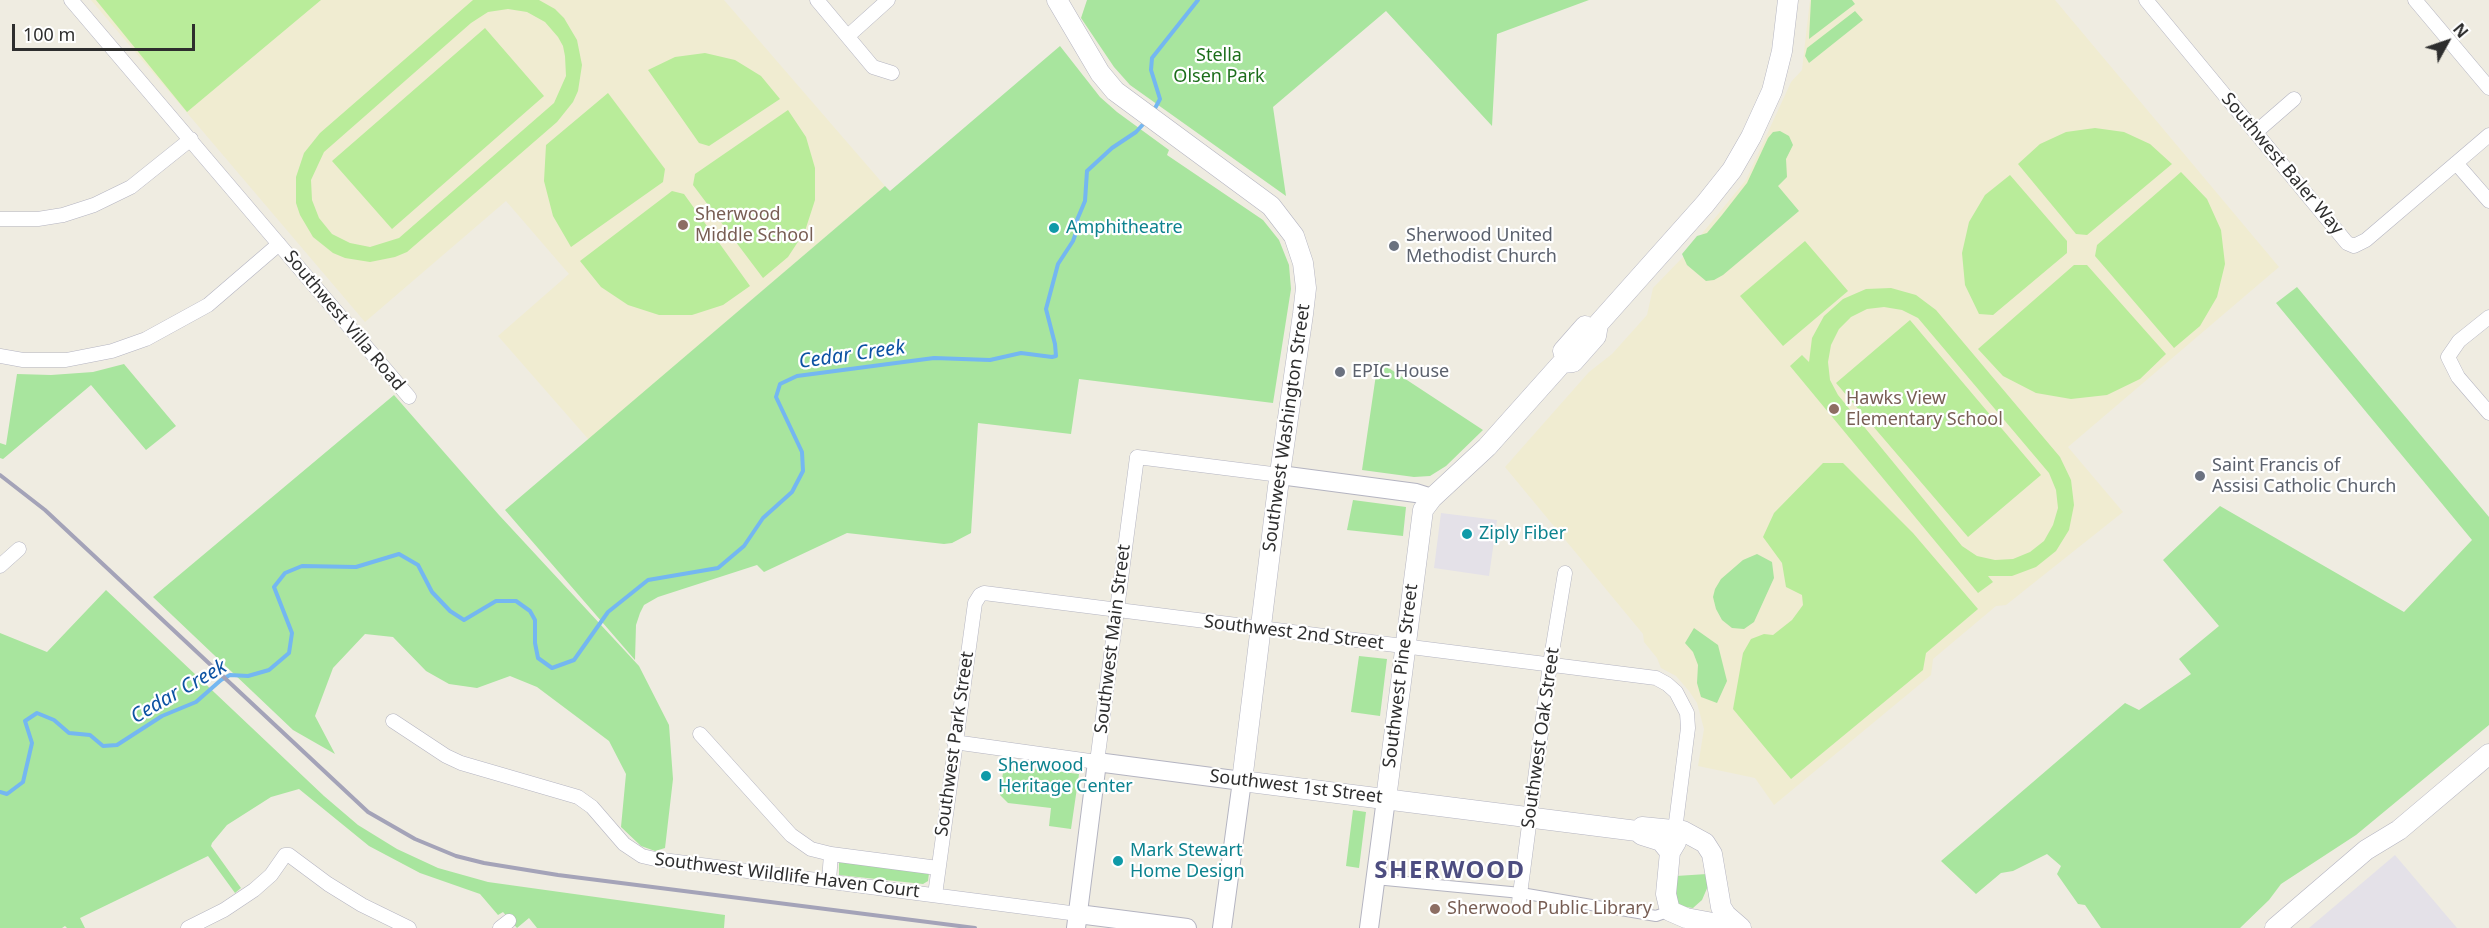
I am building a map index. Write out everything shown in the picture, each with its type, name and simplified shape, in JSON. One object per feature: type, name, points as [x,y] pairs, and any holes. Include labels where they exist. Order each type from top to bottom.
[{"type":"main road","name":"Southwest Washington Street","points":[[1057,0],[1109,85],[1128,103],[1271,206],[1288,227],[1299,249],[1305,272],[1305,299],[1260,628],[1242,781]]},
{"type":"main road","points":[[1432,498],[1487,447],[1563,357],[1573,362],[1596,336],[1592,325],[1709,199],[1738,160],[1772,91],[1782,51],[1788,0]]},
{"type":"main road","name":"Southwest Pine Street","points":[[1386,799],[1422,515],[1432,498]]},
{"type":"main road","points":[[2276,928],[2366,850],[2399,830],[2489,754]]},
{"type":"main road","name":"Southwest 1st Street","points":[[1242,781],[1637,831],[1661,841],[1670,852]]},
{"type":"main road","name":"Southwest 1st Street","points":[[1637,831],[1642,827],[1682,833]]},
{"type":"main road","points":[[1682,833],[1703,841],[1711,851],[1716,887],[1723,911],[1740,928],[1689,919],[1670,911],[1666,900],[1670,852],[1682,833]]},
{"type":"main road","points":[[1689,919],[1707,905],[1716,887]]},
{"type":"street","name":"Southwest Villa Road","points":[[71,0],[409,397]]},
{"type":"street","points":[[817,0],[873,67],[892,73]]},
{"type":"street","points":[[848,36],[888,0]]},
{"type":"street","points":[[2415,0],[2489,88]]},
{"type":"street","name":"Southwest Baler Way","points":[[2150,2],[2347,243],[2354,246],[2366,240],[2489,135]]},
{"type":"street","points":[[2256,132],[2294,99]]},
{"type":"street","points":[[0,219],[38,219],[63,215],[94,205],[131,187],[191,140]]},
{"type":"street","points":[[2456,163],[2489,201]]},
{"type":"street","points":[[0,357],[23,360],[66,360],[112,351],[146,339],[208,305],[279,244]]},
{"type":"street","points":[[2489,317],[2459,341],[2448,357],[2458,377],[2489,413]]},
{"type":"street","name":"Southwest Main Street","points":[[1077,921],[1137,457],[1280,475]]},
{"type":"street","points":[[1280,475],[1416,493],[1432,498]]},
{"type":"street","points":[[0,566],[19,549]]},
{"type":"street","name":"Southwest Oak Street","points":[[1520,898],[1550,664],[1565,573]]},
{"type":"street","name":"Southwest 2nd Street","points":[[980,595],[990,593],[1644,676],[1667,684],[1676,692],[1687,713],[1682,833]]},
{"type":"street","name":"Southwest Park Street","points":[[935,895],[954,742],[975,603],[980,595]]},
{"type":"street","name":"Southwest Wildlife Haven Court","points":[[393,721],[446,756],[461,763],[578,797],[592,807],[624,844],[642,856],[655,860],[935,895],[1077,921]]},
{"type":"street","points":[[700,734],[790,835],[811,849],[831,854],[938,868]]},
{"type":"street","name":"Southwest 1st Street","points":[[954,742],[1242,781]]},
{"type":"street","name":"Southwest Washington Street","points":[[1222,928],[1242,781]]},
{"type":"street","name":"Southwest Pine Street","points":[[1368,928],[1386,799]]},
{"type":"street","points":[[828,881],[831,854]]},
{"type":"street","points":[[188,928],[224,910],[254,890],[271,874],[285,855],[289,855],[328,884],[362,905],[409,928]]},
{"type":"street","points":[[1375,879],[1656,916],[1670,911]]},
{"type":"street","points":[[1077,921],[1187,928]]},
{"type":"shaded area","name":"Sherwood Middle School","points":[[91,0],[724,0],[885,186],[589,440],[498,336],[569,274],[506,201],[365,322]]},
{"type":"shaded area","name":"Hawks View Elementary School","points":[[1810,0],[2055,0],[2279,267],[2068,447],[2123,512],[2006,605],[1996,606],[1933,659],[1931,675],[1774,805],[1755,778],[1698,766],[1704,729],[1697,703],[1676,676],[1661,668],[1657,658],[1644,642],[1643,634],[1505,467],[1589,372],[1612,354],[1647,315],[1653,288],[1682,258],[1746,180],[1791,82],[1802,70]]},
{"type":"shaded area","points":[[1441,513],[1497,520],[1489,576],[1434,568]]},
{"type":"shaded area","points":[[2395,855],[2457,928],[2309,928]]},
{"type":"green space","points":[[96,0],[321,0],[187,112]]},
{"type":"green space","points":[[473,0],[539,0],[555,9],[564,18],[577,40],[582,65],[578,91],[573,102],[557,122],[407,252],[395,257],[370,262],[345,258],[333,253],[313,237],[296,203],[296,177],[304,153],[320,133]],"holes":[[[508,9],[527,12],[545,22],[563,46],[566,76],[554,103],[399,238],[370,247],[350,243],[332,234],[319,218],[312,200],[311,180],[324,152],[471,23],[488,12]]]},
{"type":"green space","name":"Stella Olsen Park","points":[[1087,0],[1589,0],[1497,34],[1492,126],[1386,11],[1273,107],[1286,196],[1130,85],[1114,67],[1081,18]]},
{"type":"green space","points":[[1811,0],[1852,0],[1855,4],[1809,39]]},
{"type":"green space","points":[[1855,11],[1863,20],[1809,63],[1805,56],[1807,48]]},
{"type":"green space","points":[[485,28],[544,96],[392,229],[332,161]]},
{"type":"green space","name":"Stella Olsen Park","points":[[1060,46],[1100,97],[1169,150],[1167,155],[1263,220],[1279,240],[1289,265],[1291,289],[1273,403],[1079,379],[1071,434],[978,423],[971,533],[952,543],[944,544],[847,533],[764,572],[757,565],[658,597],[644,605],[640,613],[636,625],[635,660],[505,510],[885,186],[890,191]]},
{"type":"green space","points":[[705,53],[735,60],[761,76],[780,99],[709,146],[699,143],[648,70],[675,57]]},
{"type":"green space","points":[[608,93],[665,169],[663,182],[571,247],[553,216],[544,181],[546,145]]},
{"type":"green space","points":[[788,110],[806,137],[815,168],[815,200],[805,231],[788,257],[763,278],[693,185],[695,174]]},
{"type":"green space","points":[[2095,128],[2124,132],[2150,144],[2172,164],[2087,235],[2076,234],[2018,164],[2040,144],[2066,132]]},
{"type":"green space","points":[[1780,131],[1789,136],[1793,145],[1786,159],[1787,177],[1778,186],[1799,211],[1723,275],[1706,281],[1687,265],[1682,254],[1697,236],[1707,233],[1722,215],[1747,183],[1768,138],[1773,132]]},
{"type":"green space","points":[[2181,172],[2207,199],[2221,230],[2225,264],[2217,297],[2200,326],[2174,348],[2095,256],[2097,245]]},
{"type":"green space","points":[[2010,175],[2067,241],[2067,253],[1993,315],[1979,314],[1965,285],[1962,253],[1969,222],[1985,195]]},
{"type":"green space","points":[[672,191],[684,194],[750,286],[723,305],[692,315],[659,315],[628,305],[601,287],[580,261]]},
{"type":"green space","points":[[1805,241],[1848,291],[1783,346],[1740,296]]},
{"type":"green space","points":[[2074,265],[2087,265],[2166,354],[2140,379],[2107,395],[2071,399],[2036,393],[2003,376],[1978,349]]},
{"type":"green space","points":[[2297,287],[2489,517],[2489,725],[2356,835],[2281,884],[2269,900],[2240,928],[2101,928],[2085,905],[2078,904],[2057,874],[2061,866],[2047,854],[2013,871],[2001,873],[1976,894],[1941,861],[2125,703],[2139,710],[2191,674],[2179,659],[2219,626],[2163,560],[2220,506],[2404,612],[2472,540],[2276,303]]},
{"type":"green space","points":[[1891,288],[1916,295],[1936,310],[2060,457],[2071,480],[2074,505],[2069,530],[2056,551],[2036,567],[2012,576],[1988,576],[1993,582],[1978,593],[1790,366],[1802,355],[1809,362],[1812,338],[1824,316],[1843,299],[1866,289]],"holes":[[[1884,307],[1902,310],[1918,318],[2049,473],[2056,490],[2058,508],[2053,525],[2044,541],[2030,552],[2013,559],[1995,560],[1977,556],[1962,546],[1838,395],[1830,380],[1828,362],[1831,345],[1839,329],[1851,317],[1867,309]]]},
{"type":"green space","points":[[1910,320],[2041,475],[1968,537],[1836,383]]},
{"type":"green space","points":[[1378,361],[1483,430],[1446,466],[1430,476],[1414,477],[1362,470]]},
{"type":"green space","points":[[124,364],[176,426],[146,450],[91,385],[3,459],[0,458],[0,443],[6,445],[17,374],[51,375],[93,372]]},
{"type":"green space","points":[[394,395],[499,515],[639,666],[669,725],[673,779],[665,848],[655,851],[641,846],[621,827],[626,774],[609,741],[537,687],[510,676],[477,688],[449,684],[426,671],[393,637],[365,634],[333,668],[315,716],[335,754],[293,730],[153,597]]},
{"type":"green space","points":[[1823,463],[1843,463],[1913,533],[1978,609],[1926,653],[1923,670],[1791,779],[1733,709],[1743,653],[1751,639],[1764,634],[1773,635],[1792,620],[1803,605],[1802,595],[1786,587],[1782,563],[1763,537],[1774,513]]},
{"type":"green space","points":[[1353,500],[1406,507],[1403,536],[1347,530]]},
{"type":"green space","points":[[1757,554],[1772,562],[1774,578],[1754,622],[1744,629],[1732,628],[1722,620],[1716,609],[1713,597],[1715,589],[1721,579],[1743,560]]},
{"type":"green space","points":[[106,590],[324,796],[358,825],[397,849],[438,868],[488,882],[725,915],[724,928],[537,928],[529,918],[517,928],[503,912],[498,915],[480,894],[420,873],[369,846],[299,789],[271,797],[227,825],[212,843],[211,846],[241,888],[235,893],[208,856],[80,918],[85,928],[65,926],[62,928],[0,928],[0,633],[47,652]]},
{"type":"green space","points":[[1694,628],[1718,645],[1727,681],[1717,703],[1701,697],[1697,683],[1698,665],[1693,652],[1685,643]]},
{"type":"green space","points":[[1359,656],[1387,659],[1380,716],[1351,712]]},
{"type":"green space","points":[[1004,765],[1079,774],[1071,829],[1049,826],[1051,808],[1008,803],[1000,795]]},
{"type":"green space","points":[[1353,810],[1366,812],[1359,868],[1346,866]]},
{"type":"green space","points":[[839,858],[929,873],[928,881],[923,884],[839,875]]},
{"type":"green space","points":[[1707,874],[1708,886],[1702,900],[1693,908],[1679,906],[1673,894],[1676,876]]},
{"type":"waterway","name":"Cedar Creek","points":[[1153,112],[1160,99],[1151,70],[1152,58],[1198,0]]},
{"type":"waterway","name":"Cedar Creek","points":[[0,792],[7,794],[23,782],[32,743],[25,721],[37,713],[54,720],[69,733],[90,735],[103,746],[117,745],[162,716],[196,702],[230,675],[248,676],[269,670],[289,653],[292,633],[274,587],[285,573],[302,566],[356,567],[399,554],[418,565],[432,592],[450,611],[464,620],[496,601],[516,601],[530,611],[535,620],[535,643],[538,658],[552,668],[574,660],[608,612],[648,580],[718,568],[744,546],[763,518],[792,492],[803,471],[802,452],[776,397],[780,384],[797,376],[934,358],[990,360],[1021,353],[1056,356],[1046,309],[1058,264],[1073,241],[1078,227],[1077,220],[1085,201],[1087,171],[1112,148],[1136,132],[1147,120]]},
{"type":"railway","points":[[0,475],[45,510],[368,812],[415,839],[456,856],[558,875],[975,928]]},
{"type":"place","name":"Sherwood Middle School","points":[[683,225]]},
{"type":"place","name":"Amphitheatre","points":[[1054,228]]},
{"type":"place","name":"Sherwood United Methodist Church","points":[[1394,246]]},
{"type":"place","name":"EPIC House","points":[[1340,372]]},
{"type":"place","name":"Hawks View Elementary School","points":[[1834,409]]},
{"type":"place","name":"Saint Francis of Assisi Catholic Church","points":[[2200,476]]},
{"type":"place","name":"Ziply Fiber","points":[[1467,534]]},
{"type":"place","name":"Sherwood Heritage Center","points":[[986,776]]},
{"type":"place","name":"Mark Stewart Home Design","points":[[1118,861]]},
{"type":"place","name":"Sherwood Public Library","points":[[1435,909]]},
{"type":"district","name":"SHERWOOD","points":[[1450,871]]}]
